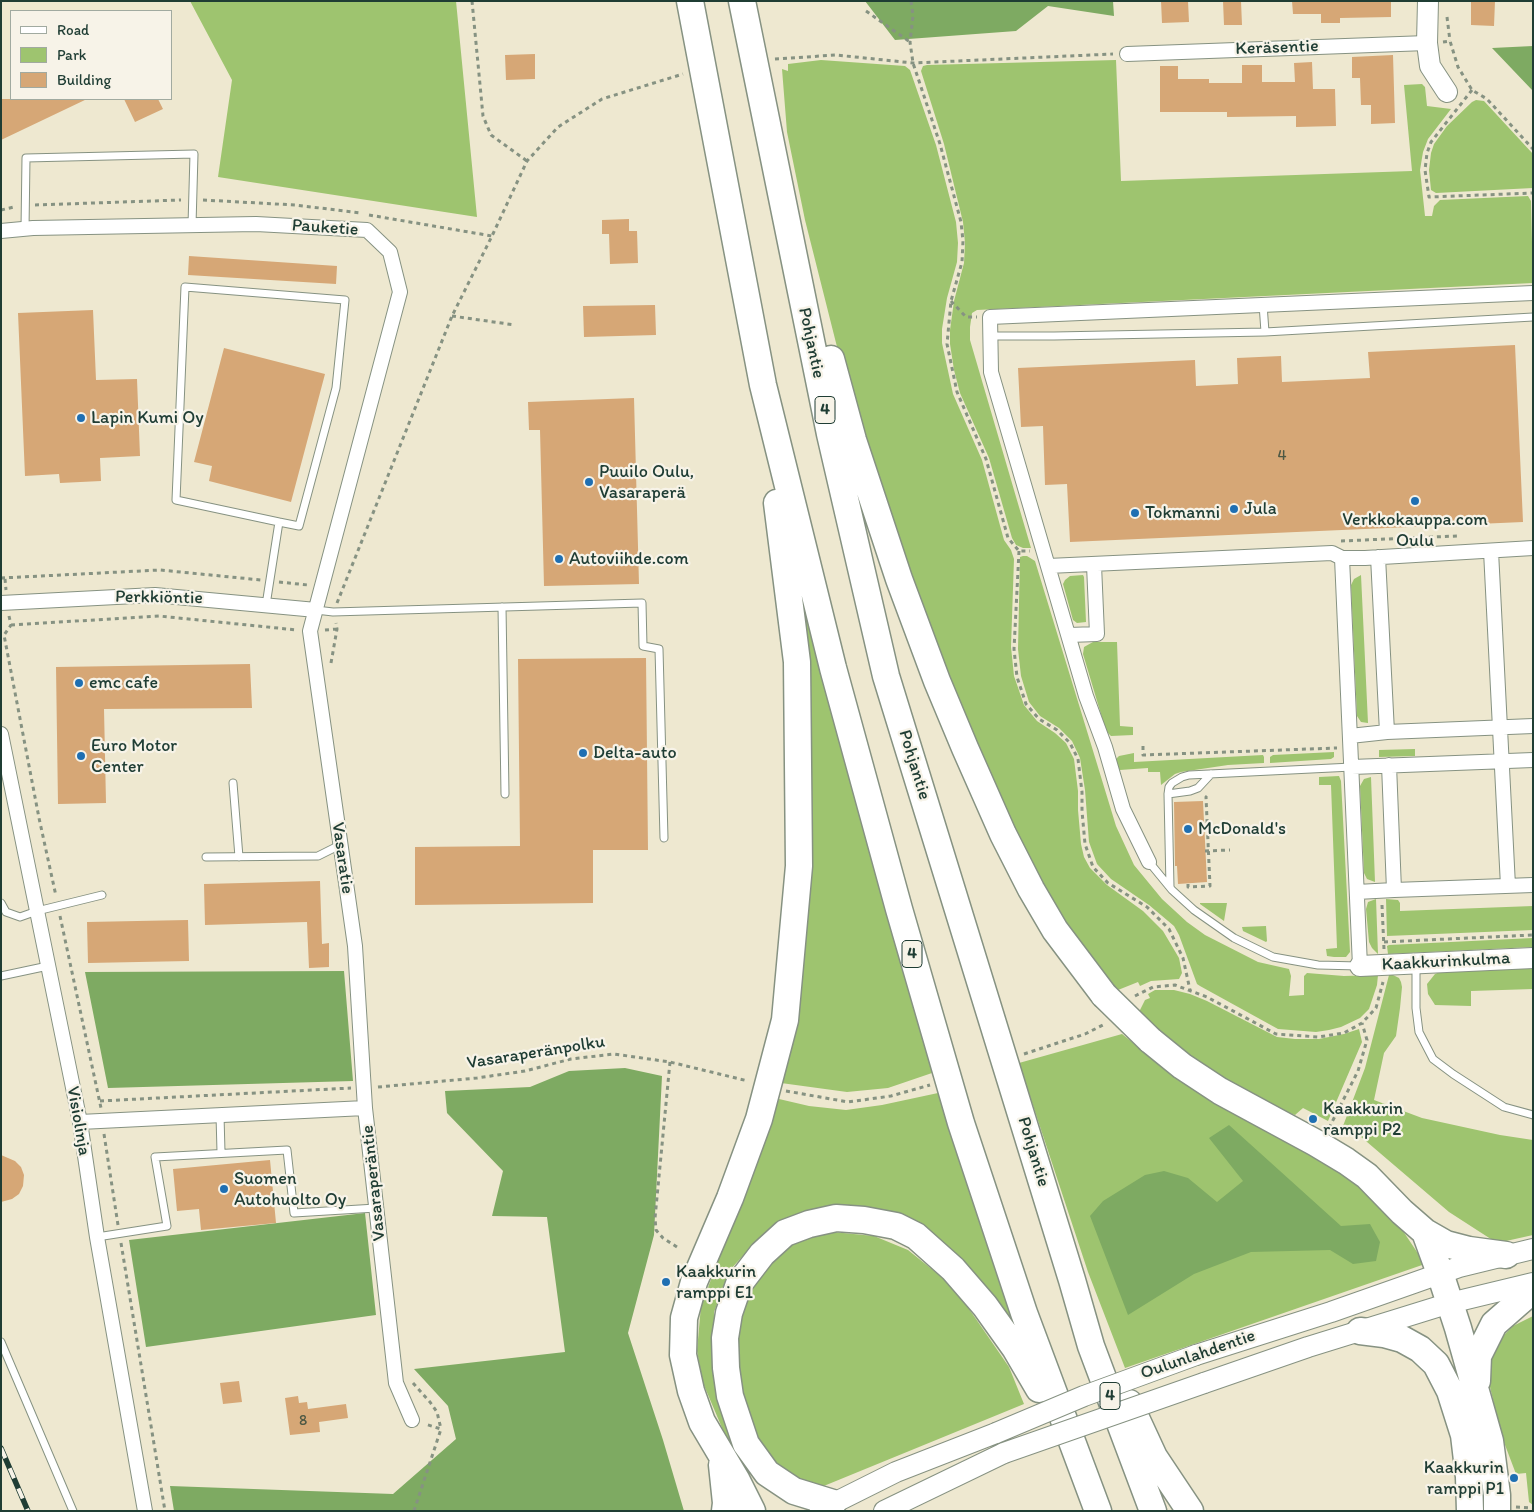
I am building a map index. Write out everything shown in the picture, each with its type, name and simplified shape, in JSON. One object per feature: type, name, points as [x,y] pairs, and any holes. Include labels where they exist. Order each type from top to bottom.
[{"type":"highway","name":"4","points":[[690,1],[763,385],[833,668],[899,909],[961,1123],[1024,1313],[1097,1511]]},
{"type":"highway","name":"Pohjantie","points":[[742,1],[830,434],[886,676],[1091,1346],[1153,1511]]},
{"type":"highway","points":[[770,144],[853,440],[900,579],[938,681],[1003,834],[1055,930],[1104,995],[1150,1040],[1182,1066],[1220,1091],[1316,1142],[1346,1161],[1367,1176],[1402,1212],[1425,1232],[1446,1244],[1469,1250],[1506,1255]]},
{"type":"highway","points":[[752,1511],[737,1481],[721,1457],[702,1422],[691,1392],[683,1355],[684,1318],[694,1282],[730,1198],[759,1119],[785,1020],[799,866],[797,662],[763,385]]},
{"type":"highway","points":[[826,1507],[767,1474],[746,1444],[730,1396],[726,1368],[725,1338],[729,1313],[739,1284],[762,1254],[785,1234],[809,1224],[836,1218],[864,1220],[896,1226],[916,1236],[953,1269],[985,1306],[1015,1348],[1038,1387],[1079,1479],[1097,1511]]},
{"type":"highway","points":[[1425,1232],[1450,1303],[1477,1392],[1490,1441],[1497,1495],[1506,1509]]},
{"type":"highway","points":[[1072,1280],[1154,1457],[1190,1511]]},
{"type":"highway","points":[[1477,1392],[1478,1356],[1494,1324],[1533,1290]]},
{"type":"highway","points":[[1360,1331],[1384,1334],[1402,1339],[1420,1349],[1436,1364],[1450,1391],[1464,1435],[1469,1477],[1470,1511]]},
{"type":"highway","points":[[721,1457],[726,1503],[725,1511]]},
{"type":"main road","points":[[1437,5],[1427,43],[1430,66],[1447,92]]},
{"type":"main road","name":"Kaakkurinkulma","points":[[1360,966],[1533,958]]},
{"type":"main road","name":"Oulunlahdentie","points":[[826,1507],[896,1472],[1084,1396],[1196,1354],[1332,1312],[1440,1273],[1533,1249]]},
{"type":"main road","name":"Oulunlahdentie","points":[[884,1511],[1004,1452],[1360,1331],[1450,1303],[1533,1283]]},
{"type":"street","name":"Keräsentie","points":[[1127,54],[1427,43]]},
{"type":"street","name":"Pauketie","points":[[1,231],[256,224],[367,230],[390,252],[400,292],[316,610]]},
{"type":"street","points":[[1149,862],[1123,809],[1105,747],[1086,696],[991,372],[990,317],[1533,292]]},
{"type":"street","points":[[1048,566],[1332,553],[1342,558],[1378,557],[1533,548]]},
{"type":"street","points":[[1491,551],[1508,886]]},
{"type":"street","points":[[1378,557],[1387,732]]},
{"type":"street","points":[[1342,558],[1360,966]]},
{"type":"street","points":[[1069,635],[1097,634],[1094,564]]},
{"type":"street","name":"Perkkiöntie","points":[[1,603],[155,595],[316,610]]},
{"type":"street","name":"Vasaratie","points":[[316,610],[310,631],[355,946],[371,1088],[366,1108]]},
{"type":"street","points":[[1350,741],[1387,732],[1533,726]]},
{"type":"street","name":"Visiolinja","points":[[1,734],[6,781],[37,911],[80,1122],[97,1237],[145,1511]]},
{"type":"street","points":[[1352,767],[1533,760]]},
{"type":"street","points":[[1389,765],[1394,890]]},
{"type":"street","points":[[1357,892],[1533,885]]},
{"type":"street","name":"Vasaraperäntie","points":[[80,1122],[366,1108],[396,1383],[412,1420]]},
{"type":"lane","points":[[24,229],[26,158],[194,154],[192,225]]},
{"type":"lane","points":[[186,287],[345,300],[336,388],[299,526],[279,522],[176,500],[186,287]]},
{"type":"lane","points":[[1263,304],[1265,332]]},
{"type":"lane","points":[[990,336],[1265,332],[1533,317]]},
{"type":"lane","points":[[266,605],[279,522]]},
{"type":"lane","points":[[316,610],[333,612],[642,603],[643,646],[659,649],[664,838]]},
{"type":"lane","points":[[502,607],[505,794]]},
{"type":"lane","points":[[1171,888],[1168,794],[1172,783],[1189,775],[1352,767]]},
{"type":"lane","points":[[1168,794],[1198,788],[1211,774]]},
{"type":"lane","points":[[233,783],[239,857]]},
{"type":"lane","points":[[206,857],[318,856],[340,845]]},
{"type":"lane","points":[[1149,862],[1171,888],[1194,910],[1234,938],[1273,956],[1318,965],[1360,966]]},
{"type":"lane","points":[[1,902],[6,912],[20,917],[102,895]]},
{"type":"lane","points":[[1416,964],[1416,1008],[1419,1032],[1433,1059],[1504,1107],[1533,1115]]},
{"type":"lane","points":[[1,976],[48,966]]},
{"type":"lane","points":[[220,1115],[221,1152]]},
{"type":"lane","points":[[97,1237],[167,1226],[155,1157],[287,1150],[294,1213],[376,1208]]},
{"type":"lane","points":[[1,1342],[73,1511]]},
{"type":"path","points":[[472,1],[483,116],[491,135],[527,161]]},
{"type":"path","points":[[911,1],[913,16],[910,42],[913,62],[940,144],[961,222],[962,262],[951,301],[948,344],[957,392],[986,459],[1008,538],[1020,551],[1014,649],[1017,677],[1026,704],[1039,719],[1057,730],[1070,743],[1078,759],[1085,844],[1093,867],[1108,883],[1147,907],[1168,929],[1183,958],[1190,990],[1233,1010],[1276,1034],[1318,1037],[1344,1033],[1362,1022],[1376,1008],[1382,987],[1384,942],[1533,935]]},
{"type":"path","points":[[1437,5],[1458,67],[1472,90],[1487,100],[1533,149]]},
{"type":"path","points":[[866,12],[910,42]]},
{"type":"path","points":[[1427,43],[1450,41]]},
{"type":"path","points":[[767,59],[836,55],[913,62],[1127,54]]},
{"type":"path","points":[[333,612],[452,316],[527,161],[558,127],[602,99],[686,73]]},
{"type":"path","points":[[1472,90],[1431,142],[1424,170],[1429,197],[1533,193]]},
{"type":"path","points":[[951,301],[966,317],[990,317]]},
{"type":"path","points":[[452,316],[515,325]]},
{"type":"path","points":[[1335,541],[1464,536]]},
{"type":"path","points":[[1020,551],[1043,550]]},
{"type":"path","points":[[1,578],[160,570],[322,587],[343,585]]},
{"type":"path","points":[[165,1511],[119,1234],[100,1101],[39,818],[3,636],[11,625],[158,616],[310,631]]},
{"type":"path","points":[[1143,746],[1143,754],[1267,750],[1350,741]]},
{"type":"path","points":[[1262,771],[1267,763],[1267,750]]},
{"type":"path","points":[[1188,884],[1188,887],[1210,886],[1206,797],[1211,791]]},
{"type":"path","points":[[1207,850],[1230,850]]},
{"type":"path","points":[[1329,1128],[1358,1071],[1366,1040],[1362,1022]]},
{"type":"path","name":"Vasaraperänpolku","points":[[100,1101],[371,1088],[477,1078],[525,1071],[571,1059],[614,1054],[670,1062],[756,1083]]},
{"type":"path","points":[[670,1062],[656,1230],[663,1238],[680,1249]]},
{"type":"path","points":[[783,1090],[848,1102],[891,1096],[932,1084]]},
{"type":"path","points":[[412,1420],[441,1429],[414,1511]]},
{"type":"path","points":[[1506,1509],[1533,1508]]},
{"type":"green space","points":[[190,1],[456,1],[477,217],[218,177],[232,80]]},
{"type":"green space","points":[[865,1],[1113,1],[1114,16],[1048,6],[1016,31],[895,40]]},
{"type":"green space","points":[[1533,46],[1533,91],[1492,48]]},
{"type":"green space","points":[[821,60],[905,66],[910,70],[936,145],[956,222],[957,262],[947,298],[942,329],[942,343],[953,394],[982,460],[1004,540],[1011,550],[1014,559],[1011,647],[1014,676],[1024,705],[1037,721],[1066,743],[1074,759],[1081,844],[1084,857],[1090,868],[1107,885],[1143,911],[1163,931],[1179,958],[1182,973],[1179,979],[1151,981],[1140,986],[1138,982],[1113,992],[1039,886],[944,679],[860,438],[805,220],[787,132],[782,69],[788,71],[788,64]]},
{"type":"green space","points":[[1116,60],[1121,181],[1412,171],[1404,85],[1422,84],[1425,87],[1427,106],[1451,109],[1428,139],[1423,152],[1420,170],[1425,216],[1432,216],[1434,206],[1440,200],[1528,196],[1531,201],[1533,283],[977,310],[972,313],[970,340],[1031,548],[1023,548],[1016,545],[1012,538],[989,458],[960,393],[954,370],[950,330],[954,301],[964,263],[963,222],[944,144],[921,71],[923,66],[927,65]]},
{"type":"green space","points":[[1476,100],[1484,101],[1533,154],[1533,188],[1436,193],[1431,190],[1429,170],[1434,144],[1447,126]]},
{"type":"green space","points":[[1027,556],[1035,561],[1116,826],[1134,865],[1162,899],[1187,922],[1205,935],[1258,962],[1289,969],[1291,976],[1289,996],[1304,995],[1304,976],[1307,973],[1344,976],[1378,975],[1377,985],[1369,1009],[1360,1018],[1341,1027],[1316,1032],[1278,1029],[1200,986],[1197,984],[1174,926],[1149,905],[1111,879],[1097,864],[1089,842],[1085,790],[1080,758],[1072,741],[1059,728],[1040,716],[1029,702],[1021,676],[1018,649],[1020,557]]},
{"type":"green space","points":[[1083,575],[1086,622],[1077,623],[1073,620],[1063,584],[1070,576]]},
{"type":"green space","points":[[1361,575],[1368,723],[1361,722],[1357,716],[1351,585],[1354,579]]},
{"type":"green space","points":[[803,601],[932,1073],[888,1088],[847,1092],[781,1083],[808,869]]},
{"type":"green space","points":[[1093,642],[1117,642],[1120,726],[1133,727],[1133,735],[1111,736],[1106,731],[1083,654],[1084,647]]},
{"type":"green space","points":[[1415,749],[1415,756],[1379,757],[1379,750]]},
{"type":"green space","points":[[1334,752],[1334,757],[1331,759],[1270,763],[1270,757],[1273,755]]},
{"type":"green space","points":[[1134,753],[1134,762],[1263,755],[1264,763],[1228,765],[1181,772],[1175,774],[1161,785],[1160,772],[1148,772],[1148,768],[1120,770],[1117,768],[1116,759],[1119,756]]},
{"type":"green space","points":[[1339,776],[1341,781],[1350,952],[1346,957],[1327,956],[1326,949],[1337,948],[1331,785],[1319,785],[1319,777]]},
{"type":"green space","points":[[1371,777],[1375,882],[1367,879],[1364,873],[1360,786],[1364,779]]},
{"type":"green space","points":[[1376,899],[1378,954],[1369,942],[1366,909],[1368,902]]},
{"type":"green space","points":[[1386,899],[1398,900],[1400,911],[1533,906],[1533,930],[1387,936]]},
{"type":"green space","points":[[1227,903],[1224,921],[1200,904]]},
{"type":"green space","points":[[1266,926],[1266,942],[1243,931],[1242,927]]},
{"type":"green space","points":[[1533,938],[1533,947],[1388,954],[1387,946],[1389,945]]},
{"type":"green space","points":[[1533,967],[1533,989],[1471,991],[1471,1006],[1435,1005],[1428,994],[1427,984],[1435,974],[1442,971]]},
{"type":"green space","points":[[344,971],[353,1081],[108,1088],[85,972]]},
{"type":"green space","points":[[1391,974],[1399,978],[1401,982],[1400,1008],[1396,1036],[1384,1053],[1374,1100],[1422,1118],[1500,1135],[1533,1140],[1533,1235],[1497,1243],[1449,1212],[1360,1136],[1343,1126],[1365,1068],[1389,975]]},
{"type":"green space","points":[[1155,990],[1174,990],[1190,994],[1277,1037],[1319,1039],[1359,1029],[1362,1042],[1328,1121],[1303,1108],[1295,1115],[1260,1102],[1184,1057],[1137,1016],[1145,1000],[1150,998],[1148,994]]},
{"type":"green space","points":[[1122,1034],[1175,1076],[1340,1169],[1393,1216],[1425,1264],[1125,1368],[1088,1272],[1019,1063]]},
{"type":"green space","points":[[625,1068],[662,1076],[654,1235],[628,1333],[684,1511],[174,1511],[170,1486],[393,1494],[456,1439],[448,1406],[414,1369],[565,1352],[547,1217],[492,1216],[503,1171],[447,1113],[445,1091],[530,1087],[569,1071]]},
{"type":"green space","points":[[938,1093],[1026,1351],[933,1239],[797,1216],[760,1237],[730,1270],[714,1312],[714,1382],[763,1511],[745,1482],[703,1383],[697,1351],[701,1306],[779,1099],[809,1106],[846,1110],[882,1105]]},
{"type":"green space","points":[[1229,1125],[1341,1226],[1370,1224],[1380,1242],[1376,1261],[1353,1264],[1330,1250],[1251,1252],[1194,1274],[1128,1315],[1090,1216],[1103,1201],[1145,1175],[1164,1171],[1188,1178],[1217,1202],[1243,1181],[1209,1138]]},
{"type":"green space","points":[[365,1213],[376,1315],[146,1347],[129,1240]]},
{"type":"green space","points":[[833,1232],[874,1236],[908,1250],[954,1287],[1009,1367],[1024,1404],[814,1490],[779,1473],[758,1446],[738,1395],[735,1332],[750,1283],[772,1257],[800,1239]]},
{"type":"green space","points":[[1533,1316],[1533,1505],[1529,1502],[1526,1473],[1516,1474],[1502,1437],[1490,1387],[1489,1372],[1494,1351],[1505,1334],[1513,1326]]},
{"type":"building","points":[[1161,1],[1188,1],[1189,22],[1162,23]]},
{"type":"building","points":[[1223,1],[1241,1],[1242,25],[1224,25]]},
{"type":"building","points":[[1292,1],[1391,1],[1391,17],[1340,18],[1340,23],[1321,23],[1321,14],[1293,14]]},
{"type":"building","points":[[1471,1],[1495,1],[1494,26],[1471,25]]},
{"type":"building","points":[[535,54],[535,79],[506,80],[505,55]]},
{"type":"building","points":[[1393,55],[1395,123],[1371,124],[1371,105],[1361,105],[1360,78],[1352,78],[1352,57]]},
{"type":"building","points":[[1312,62],[1313,89],[1335,89],[1336,126],[1296,127],[1296,116],[1227,117],[1227,112],[1160,112],[1160,66],[1178,66],[1178,79],[1209,79],[1209,83],[1242,83],[1242,65],[1262,65],[1262,82],[1295,82],[1294,63]]},
{"type":"building","points":[[1,99],[85,100],[1,140]]},
{"type":"building","points":[[124,100],[158,100],[163,109],[135,122]]},
{"type":"building","points":[[629,219],[629,231],[637,231],[638,263],[610,264],[609,234],[602,234],[602,220]]},
{"type":"building","points":[[189,256],[337,266],[336,284],[188,275]]},
{"type":"building","points":[[655,305],[656,335],[584,337],[583,306]]},
{"type":"building","name":"Lapin Kumi Oy","points":[[93,310],[96,380],[137,379],[140,456],[100,458],[101,481],[60,483],[59,474],[25,476],[18,313]]},
{"type":"building","points":[[1515,345],[1523,522],[1070,542],[1067,484],[1045,485],[1043,426],[1021,427],[1018,368],[1195,360],[1196,386],[1238,384],[1237,358],[1281,356],[1282,382],[1370,378],[1368,352]]},
{"type":"building","points":[[224,348],[325,374],[291,502],[209,481],[212,466],[194,462]]},
{"type":"building","points":[[634,398],[639,584],[544,586],[540,430],[529,430],[528,402]]},
{"type":"building","name":"Delta-auto","points":[[646,658],[648,850],[593,850],[593,903],[415,905],[415,847],[520,846],[518,659]]},
{"type":"building","name":"Euro Motor Center","points":[[250,664],[252,708],[104,709],[106,803],[58,804],[56,667]]},
{"type":"building","name":"McDonald's","points":[[1203,801],[1207,882],[1178,884],[1177,866],[1175,866],[1174,802]]},
{"type":"building","points":[[320,881],[322,944],[329,943],[329,967],[309,968],[307,922],[205,925],[204,884]]},
{"type":"building","points":[[188,920],[189,961],[88,963],[87,922]]},
{"type":"building","points":[[1,1155],[15,1161],[21,1167],[24,1175],[23,1186],[19,1194],[12,1199],[1,1202]]},
{"type":"building","name":"Suomen Autohuolto Oy","points":[[270,1160],[276,1223],[201,1230],[199,1209],[177,1211],[173,1169]]},
{"type":"building","points":[[239,1381],[242,1402],[223,1404],[220,1383]]},
{"type":"building","points":[[298,1396],[299,1403],[307,1402],[308,1409],[346,1404],[348,1418],[319,1422],[320,1432],[290,1435],[285,1398]]},
{"type":"railway","points":[[1,1448],[28,1511]]},
{"type":"place","name":"Lapin Kumi Oy","points":[[81,418]]},
{"type":"place","name":"Puuilo Oulu, Vasaraperä","points":[[589,482]]},
{"type":"place","name":"Verkkokauppa.com Oulu","points":[[1415,501]]},
{"type":"place","name":"Jula","points":[[1234,509]]},
{"type":"place","name":"Tokmanni","points":[[1135,513]]},
{"type":"place","name":"Autoviihde.com","points":[[559,559]]},
{"type":"place","name":"emc cafe","points":[[79,683]]},
{"type":"place","name":"Delta-auto","points":[[583,753]]},
{"type":"place","name":"Euro Motor Center","points":[[81,756]]},
{"type":"place","name":"McDonald's","points":[[1188,829]]},
{"type":"place","name":"Kaakkurin ramppi P2","points":[[1313,1119]]},
{"type":"place","name":"Suomen Autohuolto Oy","points":[[224,1189]]},
{"type":"place","name":"Kaakkurin ramppi E1","points":[[666,1282]]},
{"type":"place","name":"Kaakkurin ramppi P1","points":[[1514,1478]]}]
